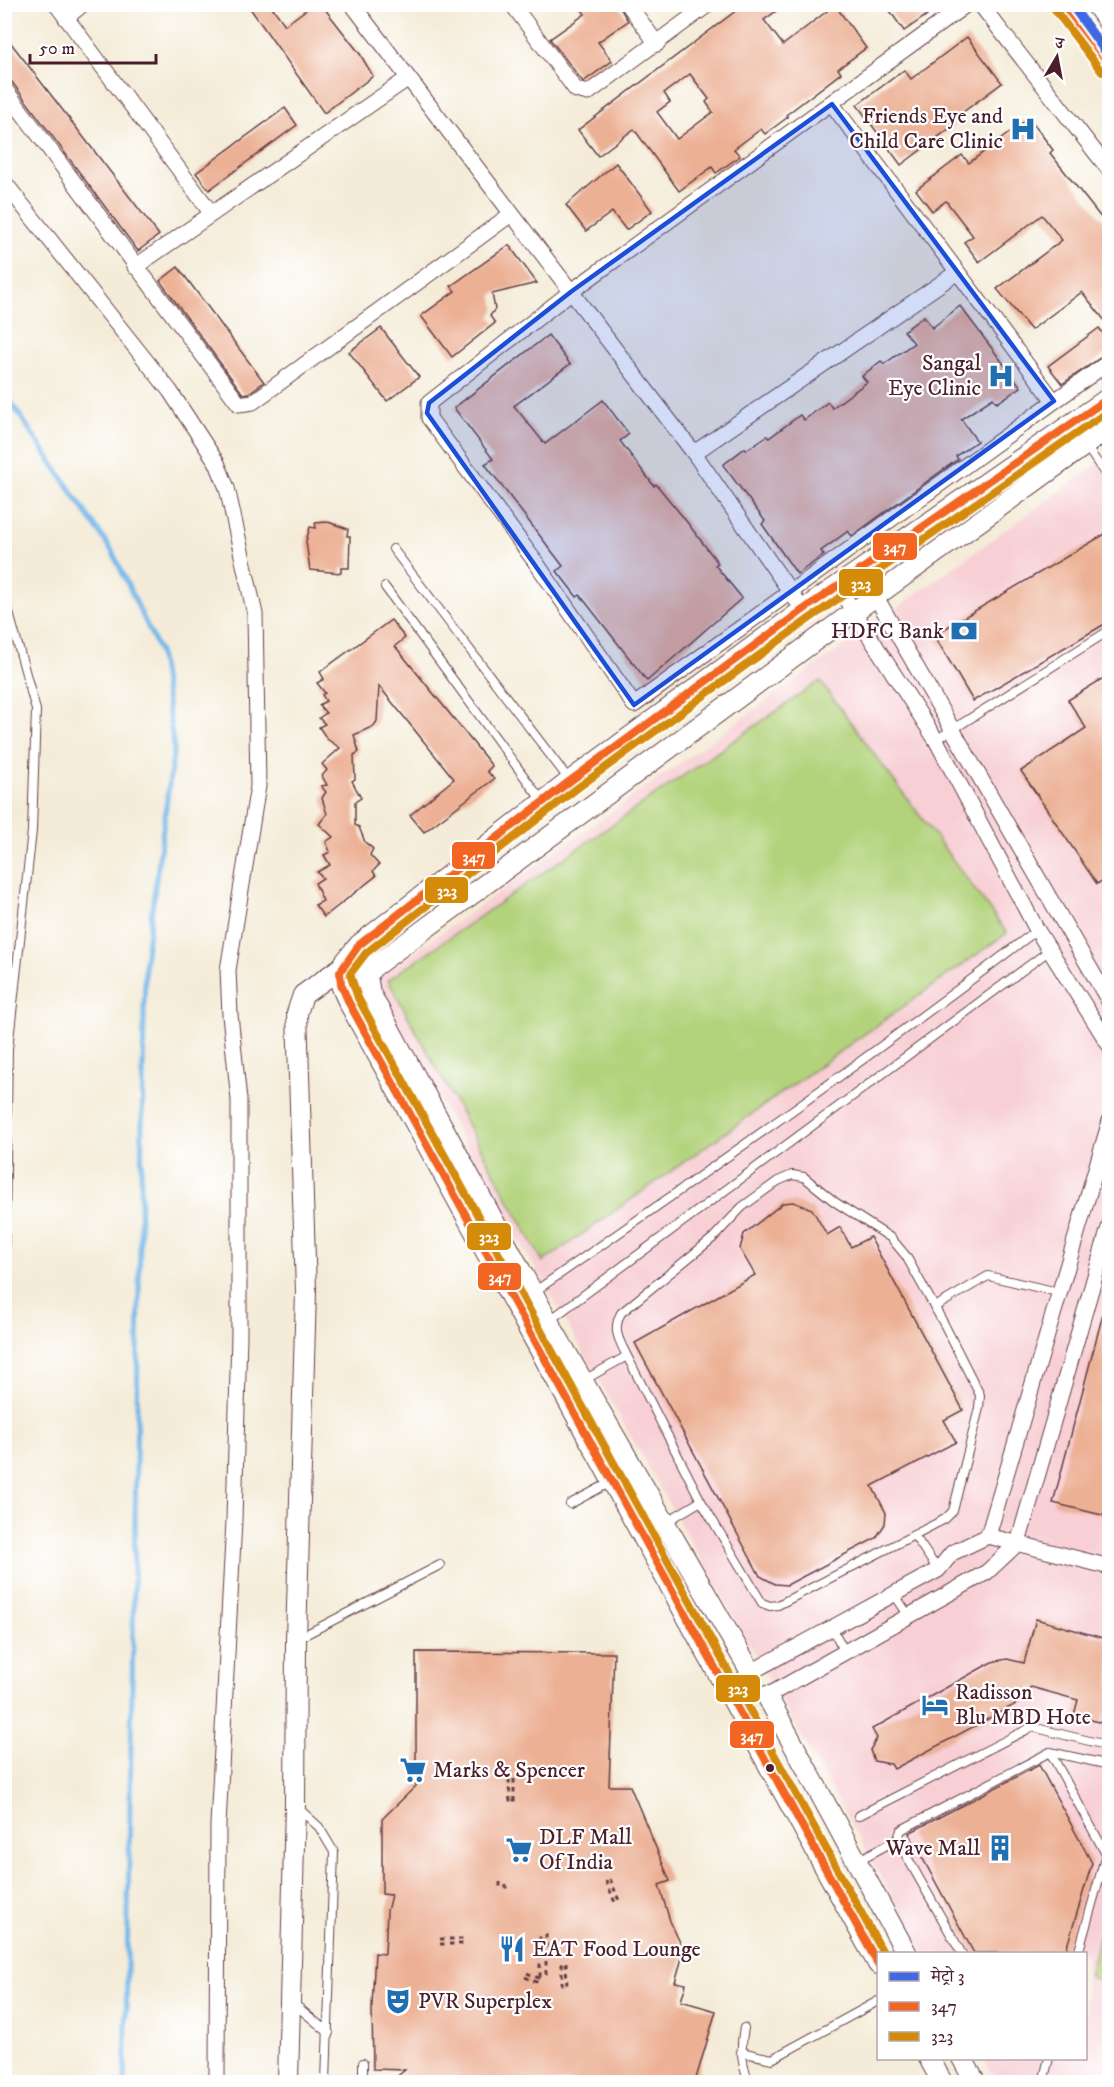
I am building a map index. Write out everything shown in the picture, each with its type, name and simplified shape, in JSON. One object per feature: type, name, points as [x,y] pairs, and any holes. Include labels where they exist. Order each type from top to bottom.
[{"type":"main road","points":[[1063,4],[1110,66]]},
{"type":"main road","points":[[1096,4],[1110,23]]},
{"type":"street","points":[[56,4],[212,214]]},
{"type":"street","points":[[66,18],[83,4]]},
{"type":"street","points":[[352,4],[510,215],[572,291],[694,453],[803,610]]},
{"type":"street","points":[[512,4],[576,90],[582,92],[593,92],[709,4]]},
{"type":"street","points":[[628,4],[657,44]]},
{"type":"street","points":[[967,4],[572,291],[429,403],[427,413],[634,705],[1110,361]]},
{"type":"street","points":[[980,4],[1110,171]]},
{"type":"street","points":[[135,267],[407,79]]},
{"type":"street","points":[[4,88],[235,401],[244,404],[253,402],[510,215]]},
{"type":"street","points":[[832,104],[956,273],[1054,401]]},
{"type":"street","points":[[4,182],[170,390],[217,462],[227,488],[255,614],[258,786],[228,970],[230,1015],[239,1100],[239,1334],[234,1521],[218,1825],[217,2082]]},
{"type":"street","points":[[694,453],[956,273]]},
{"type":"street","points":[[288,2082],[295,1805],[296,1640],[306,1291],[297,1013],[303,995],[339,969],[359,945],[570,781],[803,610],[1110,398]]},
{"type":"street","points":[[751,1672],[548,1321],[370,993],[367,976],[372,968],[855,611],[1110,427]]},
{"type":"street","points":[[861,571],[1110,1003]]},
{"type":"street","points":[[838,587],[936,740],[1037,930],[1110,1046]]},
{"type":"street","points":[[339,969],[367,976]]},
{"type":"street","points":[[339,969],[340,984],[349,1003],[877,1960]]},
{"type":"street","points":[[988,1536],[1110,1120]]},
{"type":"street","points":[[906,1952],[767,1696],[987,1572],[1018,1544],[1110,1224]]},
{"type":"street","points":[[729,1692],[751,1672],[938,1570],[952,1553],[988,1536],[1110,1567]]},
{"type":"street","points":[[930,2060],[942,2082]]},
{"type":"street","points":[[964,2060],[975,2082]]},
{"type":"lane","points":[[1085,445],[1110,481]]},
{"type":"lane","points":[[393,549],[570,781]]},
{"type":"lane","points":[[385,587],[543,803]]},
{"type":"lane","points":[[4,595],[36,710],[32,831],[8,1049],[4,1284]]},
{"type":"lane","points":[[936,740],[1110,630]]},
{"type":"lane","points":[[533,1293],[744,1146],[928,1013],[1037,930]]},
{"type":"lane","points":[[548,1321],[1050,951]]},
{"type":"lane","points":[[792,1175],[804,1177],[816,1184],[835,1202],[891,1238],[906,1256],[980,1395],[979,1408],[953,1511],[945,1519],[770,1606],[762,1603],[756,1597],[701,1501],[627,1356],[617,1335],[615,1324],[621,1313],[713,1238],[742,1207],[778,1180],[792,1175]]},
{"type":"lane","points":[[934,1307],[988,1276],[1059,1292]]},
{"type":"lane","points":[[583,1381],[627,1356]]},
{"type":"lane","points":[[570,1504],[613,1481]]},
{"type":"lane","points":[[665,1523],[701,1501]]},
{"type":"lane","points":[[914,1535],[938,1570]]},
{"type":"lane","points":[[296,1640],[440,1565]]},
{"type":"lane","points":[[894,1594],[909,1616]]},
{"type":"lane","points":[[832,1628],[845,1652]]},
{"type":"lane","points":[[858,1816],[1032,1727],[1049,1729],[1110,1746]]},
{"type":"lane","points":[[856,1861],[898,1839],[901,1830],[1050,1752],[1110,1765]]},
{"type":"lane","points":[[1050,1752],[1106,1854]]},
{"type":"lane","points":[[295,1805],[319,1827],[334,1852],[326,2082]]},
{"type":"lane","points":[[898,1839],[961,1952]]},
{"type":"lane","points":[[1078,1952],[1110,1840]]},
{"type":"lane","points":[[290,2002],[329,2032]]},
{"type":"lane","points":[[741,2052],[772,2059],[877,2002]]},
{"type":"lane","points":[[744,2028],[742,2068],[749,2082]]},
{"type":"lane","points":[[1043,2082],[1048,2060]]},
{"type":"lane","points":[[363,2063],[363,2082]]},
{"type":"path","points":[[512,1779],[512,1806]]},
{"type":"path","points":[[608,1880],[618,1904]]},
{"type":"path","points":[[500,1882],[500,1891]]},
{"type":"path","points":[[506,1884],[506,1891]]},
{"type":"path","points":[[540,1934],[543,1980]]},
{"type":"path","points":[[543,1980],[546,1934]]},
{"type":"path","points":[[440,1942],[467,1941]]},
{"type":"path","points":[[564,1963],[565,1988]]},
{"type":"path","points":[[526,1975],[543,1980]]},
{"type":"highlighted area","points":[[832,104],[1054,401],[634,705],[427,413],[429,403],[572,291]]},
{"type":"shaded area","points":[[1109,456],[1109,2082],[997,2082],[985,2060],[1087,2060],[1087,1952],[923,1952],[373,982]]},
{"type":"green space","points":[[820,681],[1007,933],[543,1262],[388,980]]},
{"type":"green space","points":[[1107,1902],[1110,1903],[1109,1982],[1089,1977]]},
{"type":"building","points":[[247,4],[270,4],[285,25],[314,4],[321,4],[360,54],[373,76],[324,113]]},
{"type":"building","points":[[578,4],[618,4],[628,21],[598,42],[612,61],[583,82],[550,39],[585,14]]},
{"type":"building","points":[[745,4],[786,4],[764,20],[783,45],[835,5],[866,48],[838,69],[841,73],[786,115],[788,117],[765,134],[761,129],[734,149],[740,156],[716,173],[712,167],[679,191],[634,129],[598,156],[578,130]],"holes":[[[690,74],[709,99],[706,102],[713,112],[677,139],[657,112],[670,102],[664,93]]]},
{"type":"building","points":[[885,4],[920,4],[927,15],[904,31]]},
{"type":"building","points":[[4,34],[159,235],[138,251],[12,82],[4,78]]},
{"type":"building","points":[[967,37],[1002,83],[951,121],[954,125],[901,165],[857,105],[904,70],[911,79]]},
{"type":"building","points":[[285,108],[297,125],[209,190],[196,173]]},
{"type":"building","points":[[1029,118],[1053,150],[1050,153],[1110,229],[1110,327],[1082,292],[1031,330],[997,289],[1062,240],[1042,215],[979,262],[964,242],[973,236],[946,201],[932,211],[916,190],[962,155],[969,163]]},
{"type":"building","points":[[616,163],[652,211],[626,230],[612,212],[586,231],[566,205]]},
{"type":"building","points":[[509,245],[537,283],[492,294],[495,309],[490,316],[495,323],[452,357],[421,316],[455,291],[451,286]]},
{"type":"building","points":[[178,267],[264,382],[249,393],[243,394],[160,281]]},
{"type":"building","points":[[960,306],[1021,387],[997,403],[993,398],[961,419],[977,441],[956,456],[958,459],[852,536],[848,531],[821,551],[824,555],[797,574],[762,524],[765,521],[723,465],[745,448],[746,450],[767,436],[769,438],[800,415],[804,420],[828,402],[832,408],[867,382],[862,376],[881,361],[884,364],[914,343],[904,331],[924,316],[932,328]]},
{"type":"building","points":[[381,328],[419,377],[387,401],[349,352]]},
{"type":"building","points":[[1099,328],[1110,342],[1110,351],[1062,384],[1048,366]]},
{"type":"building","points":[[548,335],[570,364],[514,406],[545,444],[603,400],[629,434],[620,441],[654,486],[656,484],[683,517],[718,563],[715,565],[742,598],[647,681],[580,595],[577,597],[557,571],[563,566],[485,464],[493,459],[454,408]]},
{"type":"building","points":[[328,522],[348,529],[347,536],[350,536],[349,568],[341,568],[341,573],[310,570],[306,541],[310,527],[316,528],[315,523]]},
{"type":"building","points":[[1110,531],[1110,621],[973,701],[934,635]]},
{"type":"building","points":[[391,620],[405,638],[395,646],[492,766],[487,771],[494,779],[424,832],[410,815],[454,779],[379,686],[377,721],[374,726],[354,735],[359,752],[354,755],[355,779],[352,781],[361,798],[355,802],[355,825],[359,827],[365,842],[373,849],[370,855],[379,865],[373,871],[376,876],[324,917],[315,905],[323,901],[315,883],[323,878],[317,872],[330,865],[324,855],[330,852],[326,842],[333,837],[319,824],[327,814],[322,798],[326,792],[321,786],[327,785],[322,776],[327,770],[322,764],[340,748],[327,739],[319,727],[325,724],[319,718],[326,713],[319,705],[326,701],[322,695],[325,693],[317,683],[324,679],[320,672]]},
{"type":"building","points":[[1110,674],[1110,876],[1097,884],[1021,771],[1086,728],[1068,700]]},
{"type":"building","points":[[793,1202],[812,1209],[827,1235],[840,1227],[851,1247],[870,1237],[963,1410],[944,1420],[956,1442],[872,1486],[886,1513],[885,1524],[876,1538],[787,1585],[775,1584],[760,1576],[635,1343],[755,1275],[740,1249],[744,1234],[783,1203]]},
{"type":"building","points":[[1105,1306],[1110,1306],[1110,1517],[1053,1503]]},
{"type":"building","points":[[1036,1619],[1110,1640],[1110,1711],[1106,1710],[1102,1723],[1074,1715],[1078,1700],[1031,1687],[1016,1704],[894,1769],[891,1764],[874,1761],[870,1750],[877,1738],[872,1729],[992,1662],[1007,1659],[1024,1663]]},
{"type":"building","name":"DLF Mall Of India","points":[[416,1652],[614,1653],[609,1786],[630,1786],[670,1881],[659,1885],[670,1921],[684,1951],[675,1982],[686,1984],[681,2001],[716,2011],[695,2082],[390,2082],[405,2070],[373,2069],[372,2006],[375,1953],[385,1954],[387,1911],[391,1895],[382,1894],[382,1819],[416,1786]]},
{"type":"building","name":"Wave Mall","points":[[1039,1765],[1092,1863],[1065,1952],[973,1952],[909,1833]]},
{"type":"waterway","points":[[4,392],[112,551],[159,651],[174,748],[145,961],[125,2082]]},
{"type":"metro line","name":"3","points":[[1071,4],[1110,58]]},
{"type":"transit line","name":"347","points":[[1063,4],[1110,65]]},
{"type":"transit line","name":"323","points":[[1055,10],[1102,72]]},
{"type":"transit line","name":"347","points":[[877,1962],[349,1003],[341,984],[340,972],[359,945],[570,781],[803,610],[1110,397]]},
{"type":"transit line","name":"323","points":[[883,1952],[358,998],[350,974],[366,953],[576,789],[809,619],[1110,410]]},
{"type":"place","name":"Friends Eye and Child Care Clinic","points":[[1023,129]]},
{"type":"place","name":"Sangal Eye Clinic","points":[[1001,376]]},
{"type":"place","name":"HDFC Bank","points":[[964,631]]},
{"type":"place","name":"Radisson Blu MBD Hote","points":[[935,1705]]},
{"type":"place","name":"Marks & Spencer","points":[[413,1770]]},
{"type":"place","name":"Wave Mall","points":[[1000,1848]]},
{"type":"place","name":"DLF Mall Of India","points":[[519,1850]]},
{"type":"place","name":"EAT Food Lounge","points":[[512,1949]]},
{"type":"place","name":"PVR Superplex","points":[[398,2001]]}]
